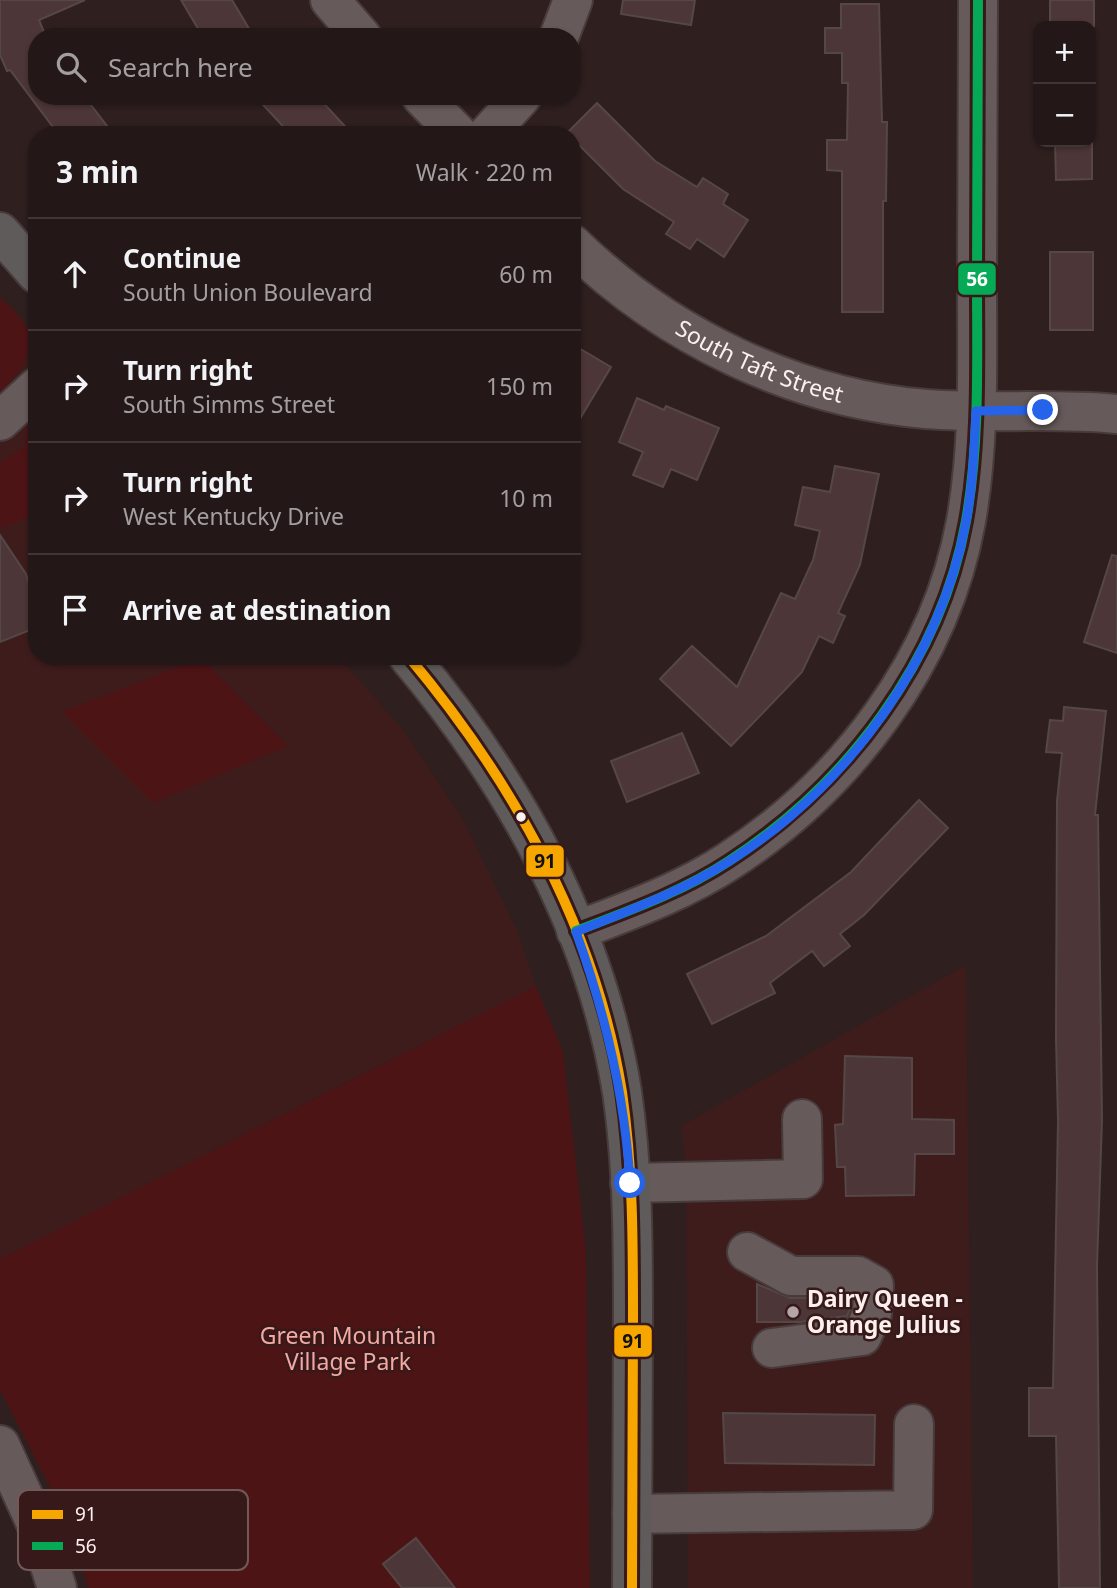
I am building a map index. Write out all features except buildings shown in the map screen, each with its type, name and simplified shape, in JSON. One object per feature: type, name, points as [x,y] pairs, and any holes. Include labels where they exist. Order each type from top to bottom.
[{"type":"main road","points":[[0,232],[28,264]]},
{"type":"main road","points":[[415,665],[469,732],[499,776],[537,844],[576,932],[600,998],[618,1070],[630,1183],[632,1588]]},
{"type":"street","points":[[330,0],[354,28]]},
{"type":"street","points":[[562,28],[573,0]]},
{"type":"street","points":[[576,932],[693,882],[729,861],[807,801],[867,737],[890,704],[918,654],[956,562],[966,522],[976,411],[978,0]]},
{"type":"street","points":[[430,105],[450,126]]},
{"type":"street","points":[[495,126],[514,105]]},
{"type":"street","name":"South Taft Street","points":[[581,252],[645,307],[725,352],[768,371],[821,389],[874,402],[925,409],[1117,414]]},
{"type":"street","points":[[0,421],[28,395]]},
{"type":"street","points":[[630,1183],[803,1179],[802,1119]]},
{"type":"street","points":[[747,1252],[792,1276],[858,1276],[874,1285],[872,1314],[862,1336],[772,1348]]},
{"type":"street","points":[[632,1514],[913,1510],[914,1424]]},
{"type":"street","points":[[0,1445],[21,1490]]},
{"type":"street","points":[[51,1570],[57,1588]]},
{"type":"shaded area","points":[[0,305],[28,334],[28,665],[346,665],[404,731],[464,821],[517,931],[536,986],[0,1259]]},
{"type":"shaded area","points":[[966,965],[973,1588],[688,1588],[686,1166],[681,1126]]},
{"type":"green space","points":[[0,297],[24,322],[28,331],[28,354],[13,379],[0,393]]},
{"type":"green space","points":[[27,425],[28,518],[0,528],[0,463],[25,446]]},
{"type":"green space","points":[[183,665],[208,665],[288,746],[153,803],[62,712]]},
{"type":"green space","name":"Green Mountain Village Park","points":[[536,986],[563,1052],[586,1251],[590,1588],[88,1588],[84,1570],[248,1570],[248,1490],[52,1490],[0,1390],[0,1259]]},
{"type":"transit line","name":"56","points":[[576,931],[654,900],[711,872],[772,830],[812,796],[849,757],[882,715],[911,670],[935,622],[953,573],[966,521],[974,461],[977,371],[978,0]]},
{"type":"transit line","name":"91","points":[[415,665],[482,754],[545,860],[571,915],[610,1032],[626,1120],[632,1205],[632,1588]]},
{"type":"place","name":"Dairy Queen - Orange Julius","points":[[793,1312]]},
{"type":"route","points":[[630,1183],[627,1131],[618,1070],[593,975],[576,932],[693,882],[729,861],[807,801],[838,771],[890,704],[918,654],[940,606],[956,562],[966,522],[976,411],[1043,410]]}]
